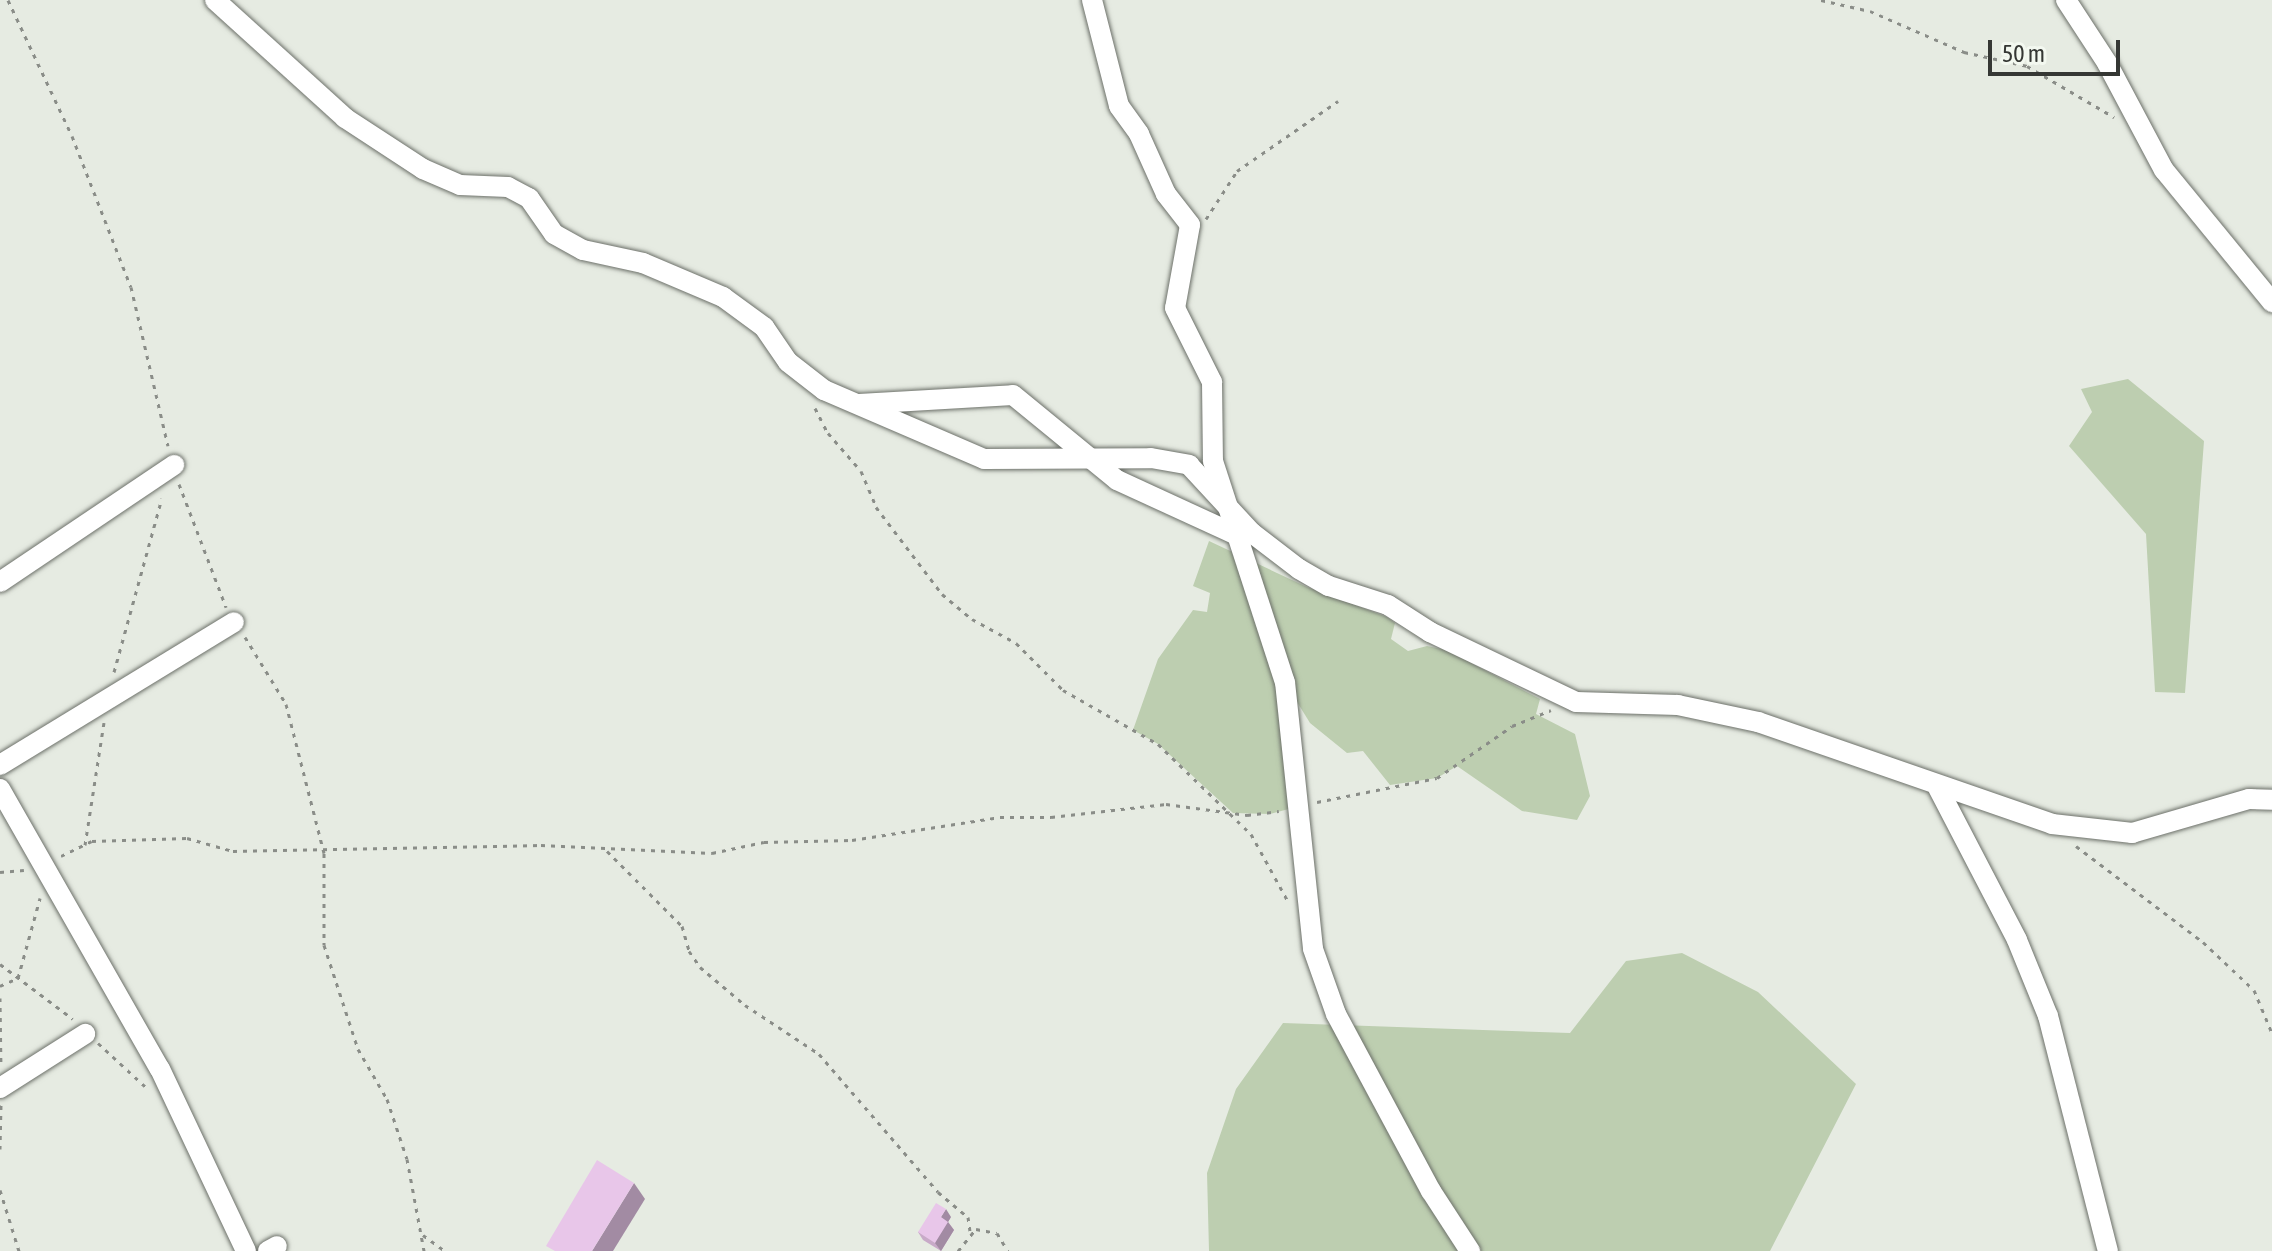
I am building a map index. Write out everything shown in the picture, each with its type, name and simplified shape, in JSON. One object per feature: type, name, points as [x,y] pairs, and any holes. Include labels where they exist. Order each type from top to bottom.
[{"type":"street","points":[[215,0],[345,118],[423,169],[460,185],[508,187],[529,198],[554,234],[583,250],[643,263],[723,297],[764,327],[805,377],[856,404],[984,459],[1171,459],[1205,478],[1252,533],[1299,569]]},
{"type":"street","points":[[1092,0],[1095,27],[1113,70],[1119,106],[1139,134],[1166,194],[1190,225],[1191,238],[1175,308],[1212,382],[1213,461],[1233,511],[1234,533],[1285,682],[1313,949],[1336,1014],[1431,1191],[1470,1251]]},
{"type":"street","points":[[2066,0],[2164,170],[2272,302]]},
{"type":"street","points":[[856,404],[1013,395],[1117,480],[1234,533],[1329,586],[1388,605],[1430,632],[1576,702],[1678,705],[1758,722],[1938,788],[2052,824],[2132,833],[2249,799],[2272,800]]},
{"type":"street","points":[[0,582],[174,465]]},
{"type":"street","points":[[0,765],[107,703],[234,622]]},
{"type":"street","points":[[1938,788],[2017,940],[2048,1016],[2108,1251]]},
{"type":"street","points":[[0,789],[160,1069],[246,1251]]},
{"type":"street","points":[[0,1088],[85,1034]]},
{"type":"path","points":[[1821,0],[1870,11],[1964,52],[2027,66],[2098,110],[2143,130]]},
{"type":"path","points":[[1191,238],[1237,171],[1338,101]]},
{"type":"path","points":[[813,404],[828,433],[861,471],[876,507],[942,594],[972,619],[1016,643],[1063,690],[1158,744],[1233,813],[1251,834],[1293,911]]},
{"type":"path","points":[[85,845],[107,703],[150,531],[174,465]]},
{"type":"path","points":[[57,858],[85,845],[115,838],[187,838],[233,851],[541,845],[607,851],[712,853],[764,842],[852,840],[1000,817],[1051,817],[1166,804],[1233,813],[1270,814],[1437,778],[1512,726],[1576,702]]},
{"type":"path","points":[[2052,824],[2105,873],[2179,924],[2254,990],[2272,1033]]},
{"type":"path","points":[[607,851],[682,926],[689,951],[700,967],[745,1005],[819,1054],[938,1192],[968,1217],[970,1231],[958,1251]]},
{"type":"path","points":[[60,865],[67,854]]},
{"type":"path","points":[[0,872],[37,867]]},
{"type":"path","points":[[18,978],[36,906],[47,887]]},
{"type":"path","points":[[0,964],[60,1004],[85,1034],[110,1052],[127,1075],[156,1094]]},
{"type":"path","points":[[0,986],[18,978]]},
{"type":"path","points":[[0,1190],[19,1251]]},
{"type":"path","points":[[970,1231],[997,1233],[1008,1251]]},
{"type":"path","points":[[423,1235],[445,1251]]},
{"type":"green space","points":[[2128,379],[2204,441],[2185,693],[2155,692],[2146,534],[2069,446],[2092,412],[2081,389]]},
{"type":"green space","points":[[1209,541],[1307,587],[1387,617],[1395,623],[1391,639],[1408,651],[1427,646],[1446,650],[1540,699],[1536,714],[1575,734],[1590,796],[1577,820],[1522,811],[1457,766],[1437,778],[1390,785],[1363,751],[1347,753],[1310,723],[1286,684],[1296,807],[1270,814],[1233,813],[1158,744],[1133,730],[1158,659],[1193,610],[1207,612],[1210,593],[1193,586]]},
{"type":"green space","points":[[1682,953],[1758,992],[1856,1084],[1770,1251],[1209,1251],[1207,1173],[1236,1089],[1283,1023],[1570,1033],[1626,961]]},
{"type":"building","points":[[597,1160],[634,1183],[592,1251],[555,1251],[546,1246]]},
{"type":"building","points":[[936,1203],[946,1209],[941,1217],[948,1222],[935,1243],[918,1232]]}]
